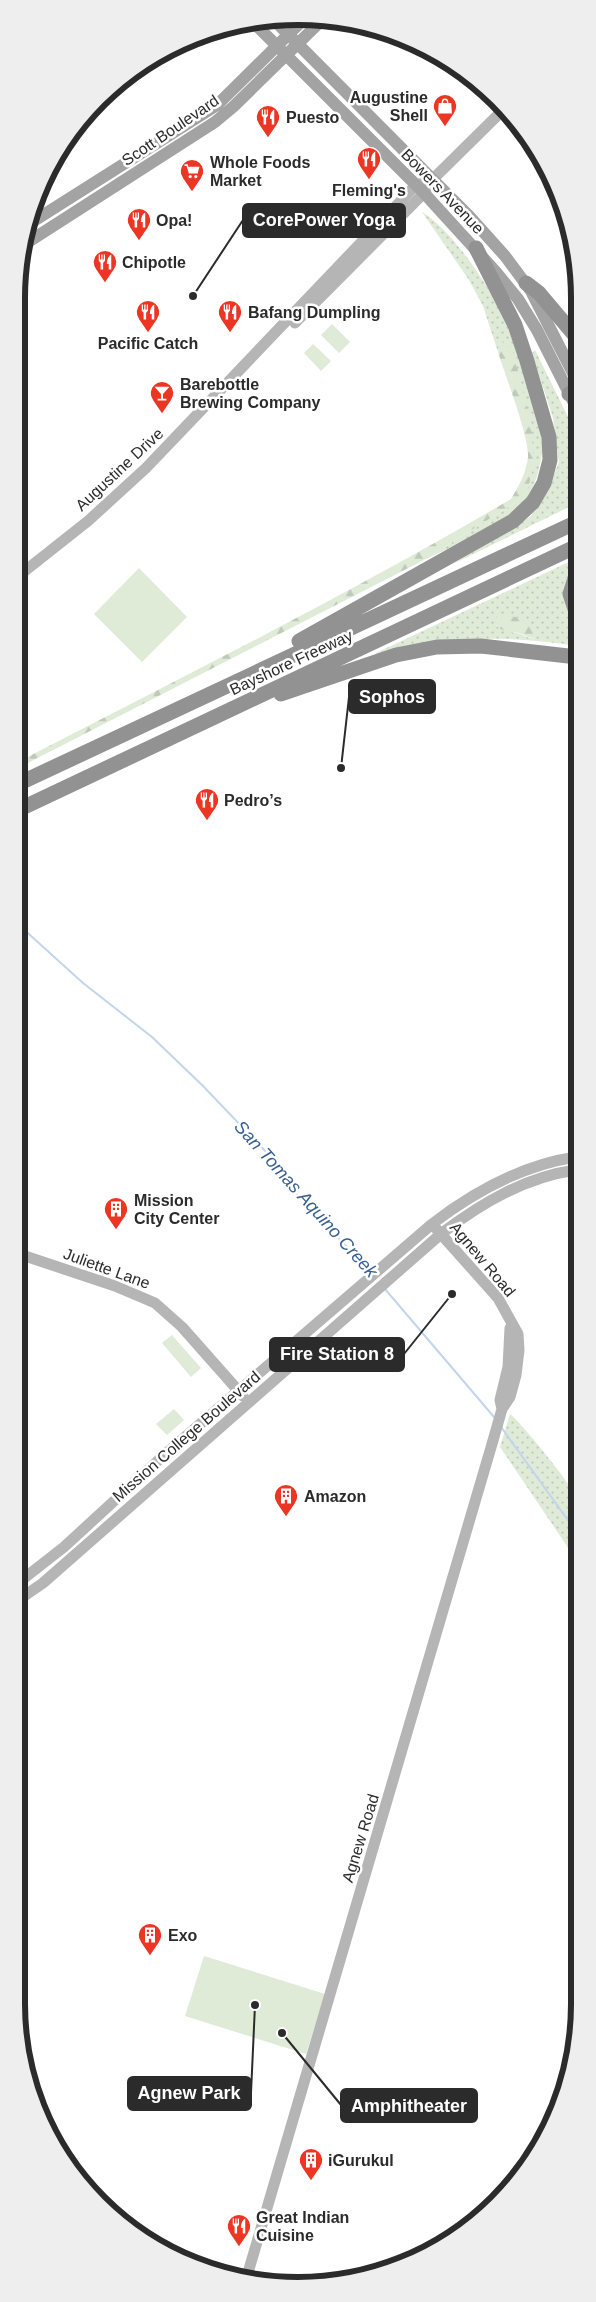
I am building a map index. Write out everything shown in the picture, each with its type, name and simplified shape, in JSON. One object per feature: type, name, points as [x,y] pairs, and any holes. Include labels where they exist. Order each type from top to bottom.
[{"type":"highway","points":[[251,675],[276,653],[332,624],[513,521],[524,512],[539,493],[550,460],[549,437],[545,419],[514,325],[476,248]]},
{"type":"highway","points":[[526,283],[539,293],[571,331]]},
{"type":"highway","points":[[456,578],[571,516]]},
{"type":"highway","name":"Bayshore Freeway","points":[[25,781],[571,525]]},
{"type":"highway","name":"Bayshore Freeway","points":[[25,807],[571,549]]},
{"type":"highway","points":[[253,699],[285,694],[396,655],[437,647],[481,646],[571,656]]},
{"type":"main road","name":"Scott Boulevard","points":[[293,39],[300,25]]},
{"type":"main road","name":"Bowers Avenue","points":[[280,26],[489,237],[526,283],[571,369]]},
{"type":"main road","name":"Scott Boulevard","points":[[31,241],[215,122],[293,39],[314,26]]},
{"type":"main road","name":"Bowers Avenue","points":[[258,28],[420,189],[476,248],[518,299],[571,388]]},
{"type":"main road","name":"Scott Boulevard","points":[[36,219],[200,117],[281,51]]},
{"type":"main road","points":[[48,212],[61,223]]},
{"type":"street","name":"Augustine Drive","points":[[25,571],[88,521],[125,488],[233,379],[242,367],[420,189],[432,180],[499,114]]},
{"type":"street","name":"Mission College Boulevard","points":[[25,1578],[64,1547],[162,1456],[432,1224],[459,1204],[506,1178],[554,1161],[571,1158]]},
{"type":"street","name":"Mission College Boulevard","points":[[25,1596],[43,1583],[442,1233],[490,1199],[539,1178],[571,1171]]},
{"type":"street","name":"Agnew Road","points":[[248,2273],[502,1409],[500,1400],[510,1351],[508,1315],[498,1298],[432,1224]]},
{"type":"street","name":"Juliette Lane","points":[[25,1256],[116,1286],[154,1303],[182,1327],[249,1403]]},
{"type":"green space","points":[[422,212],[435,221],[448,234],[474,266],[505,318],[522,367],[540,429],[542,445],[541,461],[534,484],[528,497],[519,507],[494,526],[422,561],[518,501],[534,463],[500,341],[498,352],[483,306],[469,280]]},
{"type":"green space","points":[[332,324],[350,342],[339,353],[321,335]]},
{"type":"green space","points":[[500,340],[513,351],[531,425],[534,464],[528,488],[518,501],[422,561],[25,764],[25,758],[329,601],[511,499],[522,479],[528,457],[521,421],[498,352]]},
{"type":"green space","points":[[313,344],[331,361],[321,371],[304,353]]},
{"type":"green space","points":[[535,350],[571,423],[571,506],[451,565],[530,517],[547,492],[559,462],[553,418],[532,353]]},
{"type":"green space","points":[[571,561],[571,595],[568,610],[571,615],[571,645],[540,641],[465,639],[428,643],[376,656],[376,653]],"holes":[[[495,624],[536,638],[505,631]]]},
{"type":"green space","points":[[139,568],[187,617],[142,662],[94,614]]},
{"type":"green space","points":[[498,614],[522,618],[541,634],[535,638],[530,638],[519,633],[505,631],[495,624]]},
{"type":"green space","points":[[172,1335],[201,1368],[191,1377],[162,1343]]},
{"type":"green space","points":[[174,1409],[184,1420],[167,1435],[156,1424]]},
{"type":"green space","points":[[510,1414],[545,1453],[571,1489],[571,1552],[500,1447]]},
{"type":"green space","points":[[204,1956],[325,1994],[306,2054],[185,2016]]},
{"type":"waterway","name":"San Tomas Aquino Creek","points":[[25,931],[83,983],[152,1037],[203,1086],[270,1156],[297,1195],[371,1272]]},
{"type":"waterway","name":"San Tomas Aquino Creek","points":[[385,1289],[494,1417]]},
{"type":"waterway","name":"San Tomas Aquino Creek","points":[[501,1427],[571,1524]]},
{"type":"place","name":"Augustine Shell","points":[[445,127]]},
{"type":"place","name":"Puesto","points":[[268,138]]},
{"type":"place","name":"Fleming's","points":[[369,180]]},
{"type":"place","name":"Whole Foods Market","points":[[192,192]]},
{"type":"place","name":"Opa!","points":[[139,241]]},
{"type":"place","name":"Chipotle","points":[[105,283]]},
{"type":"place","name":"CorePower Yoga","points":[[193,296]]},
{"type":"place","name":"Pacific Catch","points":[[148,333]]},
{"type":"place","name":"Bafang Dumpling","points":[[230,333]]},
{"type":"place","name":"Barebottle Brewing Company","points":[[162,414]]},
{"type":"place","name":"Sophos","points":[[341,768]]},
{"type":"place","name":"Pedro’s","points":[[207,821]]},
{"type":"place","name":"Mission City Center","points":[[116,1230]]},
{"type":"place","name":"Fire Station 8","points":[[452,1294]]},
{"type":"place","name":"Amazon","points":[[286,1517]]},
{"type":"place","name":"Exo","points":[[150,1956]]},
{"type":"place","name":"Agnew Park","points":[[255,2005]]},
{"type":"place","name":"Amphitheater","points":[[282,2033]]},
{"type":"place","name":"iGurukul","points":[[311,2181]]},
{"type":"place","name":"Great Indian Cuisine","points":[[239,2247]]}]
